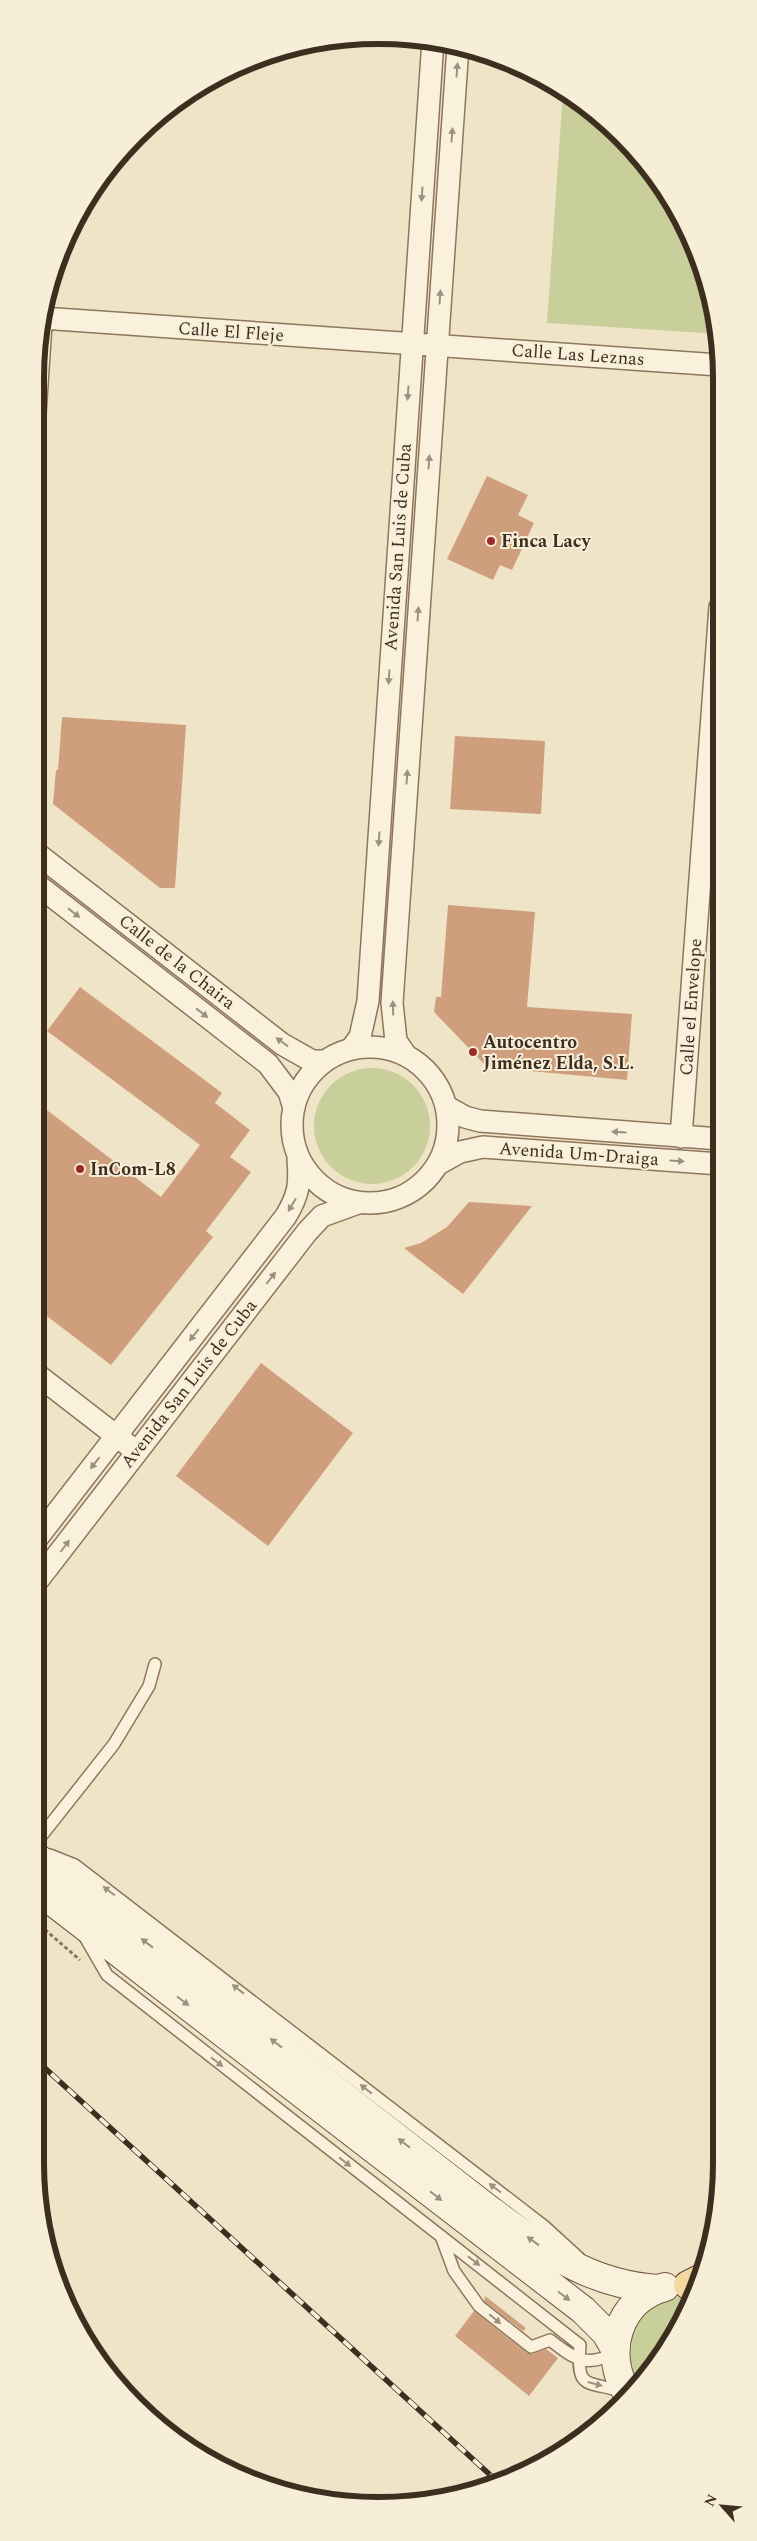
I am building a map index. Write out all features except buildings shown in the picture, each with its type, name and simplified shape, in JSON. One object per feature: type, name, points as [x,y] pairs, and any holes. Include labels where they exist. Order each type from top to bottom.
[{"type":"street","name":"Avenida San Luis de Cuba","points":[[405,1054],[396,1042],[392,1003],[423,345],[432,48]]},
{"type":"street","name":"Avenida San Luis de Cuba","points":[[351,1049],[360,1037],[368,1002],[423,345],[457,53]]},
{"type":"street","name":"Calle El Fleje","points":[[50,314],[423,345]]},
{"type":"street","name":"Calle Las Leznas","points":[[423,345],[713,365]]},
{"type":"street","name":"Calle el Envelope","points":[[681,1137],[713,702]]},
{"type":"street","name":"Calle de la Chaira","points":[[44,859],[282,1044],[312,1061],[325,1061]]},
{"type":"street","name":"Calle de la Chaira","points":[[44,890],[268,1064],[289,1092],[294,1108]]},
{"type":"street","points":[[369,1046],[388,1048],[405,1054],[424,1067],[434,1079],[447,1107],[448,1135],[440,1162],[425,1182],[405,1196],[382,1203],[358,1204],[334,1195],[313,1180],[298,1158],[292,1133],[294,1108],[305,1081],[325,1061],[351,1049],[369,1046]]},
{"type":"street","name":"Avenida Um-Draiga","points":[[447,1107],[465,1117],[480,1122],[713,1139]]},
{"type":"street","name":"Avenida Um-Draiga","points":[[440,1162],[460,1152],[483,1147],[713,1163]]},
{"type":"street","name":"Avenida San Luis de Cuba","points":[[44,1529],[286,1216],[296,1198],[300,1181],[298,1158]]},
{"type":"street","name":"Avenida San Luis de Cuba","points":[[44,1572],[307,1232],[322,1216],[358,1204]]},
{"type":"street","points":[[44,1380],[137,1452]]},
{"type":"street","points":[[44,1861],[491,2211],[548,2252],[598,2278],[638,2288],[658,2289]]},
{"type":"street","points":[[44,1895],[583,2310],[606,2333],[614,2350],[618,2374],[625,2388]]},
{"type":"street","points":[[614,2350],[617,2332],[624,2318],[645,2296],[658,2289],[673,2285],[690,2284]]},
{"type":"lane","points":[[44,1833],[114,1744],[144,1694],[155,1664]]},
{"type":"lane","points":[[75,1918],[107,1975],[580,2345],[578,2360],[580,2376],[584,2381],[622,2392]]},
{"type":"lane","points":[[441,2236],[454,2271],[479,2306],[531,2347],[550,2340],[578,2360],[603,2360],[614,2350]]},
{"type":"green space","points":[[563,99],[582,113],[615,142],[657,193],[679,230],[688,250],[702,292],[710,333],[547,323]]},
{"type":"green space","points":[[372,1068],[394,1072],[413,1085],[426,1104],[430,1126],[426,1148],[413,1167],[394,1180],[372,1184],[350,1180],[331,1167],[318,1148],[314,1126],[318,1104],[331,1085],[350,1072]]},
{"type":"green space","points":[[685,2298],[657,2348],[632,2380],[627,2340],[643,2312],[667,2299]]},
{"type":"railway","points":[[44,2067],[492,2477]]},
{"type":"place","name":"Finca Lacy","points":[[491,541]]},
{"type":"place","name":"Autocentro Jiménez Elda, S.L.","points":[[473,1052]]},
{"type":"place","name":"InCom-L8","points":[[80,1169]]}]
